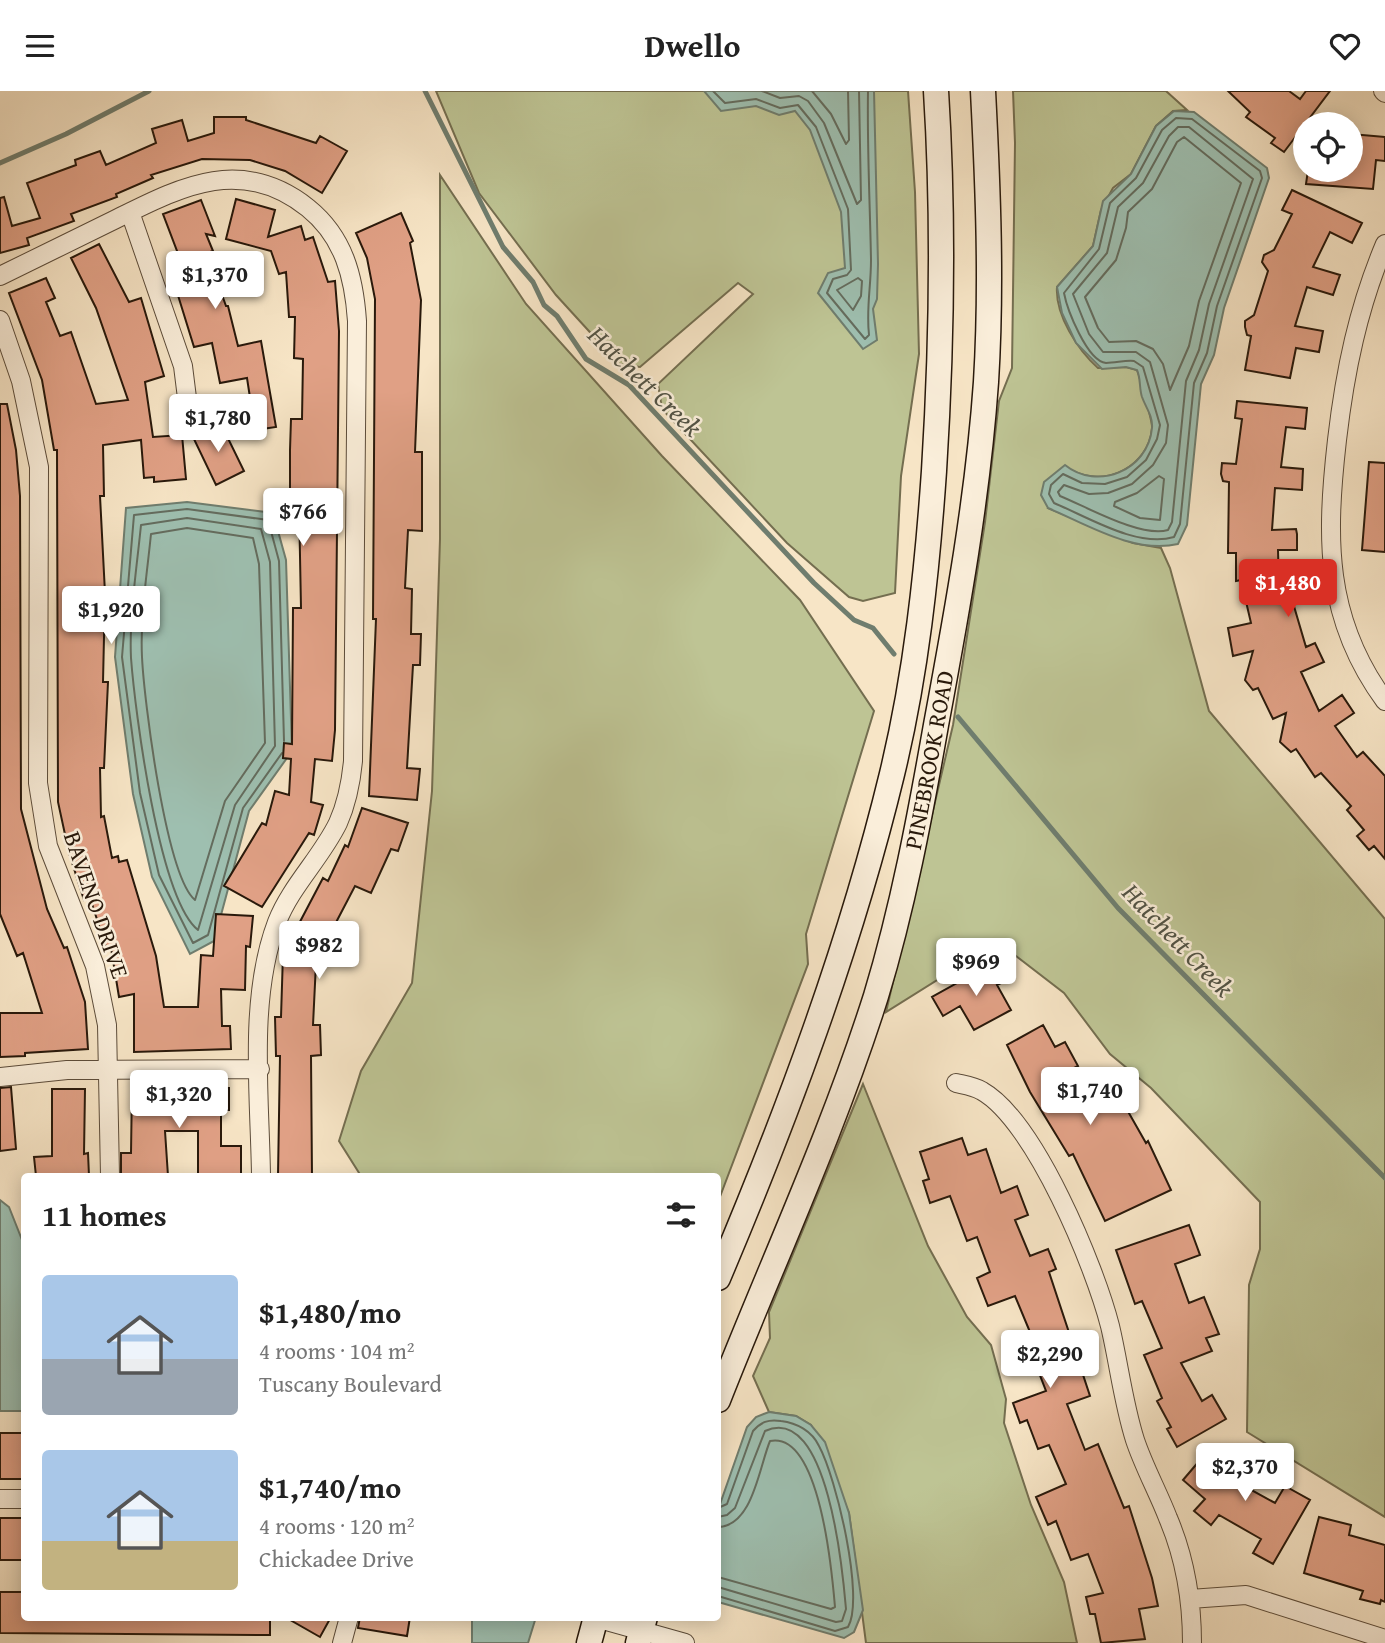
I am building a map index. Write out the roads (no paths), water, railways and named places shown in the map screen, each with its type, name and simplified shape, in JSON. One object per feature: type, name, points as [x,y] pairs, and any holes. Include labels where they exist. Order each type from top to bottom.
[{"type":"street","name":"PINEBROOK ROAD","points":[[721,1271],[770,1157],[825,999],[886,797],[903,720],[926,572],[939,385],[942,230],[936,91]]},
{"type":"street","name":"PINEBROOK ROAD","points":[[721,1393],[810,1180],[845,1087],[888,956],[915,841],[959,593],[985,395],[989,211],[983,91]]},
{"type":"street","points":[[0,276],[172,191],[201,182],[232,179],[270,186],[302,203],[333,233],[348,266],[356,299],[351,783],[338,823],[286,903],[271,941],[262,987],[261,1173]]},
{"type":"street","points":[[130,212],[183,366],[187,398]]},
{"type":"street","points":[[1385,244],[1362,304],[1347,361],[1329,528],[1333,577],[1339,604],[1358,655],[1385,701]]},
{"type":"street","name":"BAVENO DRIVE","points":[[0,320],[21,381],[38,467],[38,783],[42,815],[58,875],[94,966],[107,1025],[110,1173]]},
{"type":"street","points":[[4,1076],[109,1068],[260,1069]]},
{"type":"street","points":[[956,1083],[981,1090],[1011,1119],[1044,1170],[1076,1231],[1104,1307],[1132,1429],[1175,1536],[1190,1599],[1192,1643]]},
{"type":"street","points":[[0,1499],[21,1499]]},
{"type":"street","points":[[1190,1599],[1246,1595],[1385,1639]]},
{"type":"street","points":[[342,1643],[348,1621]]},
{"type":"street","points":[[590,1643],[595,1621]]},
{"type":"street","points":[[607,1621],[685,1643]]},
{"type":"water","points":[[704,91],[874,91],[878,264],[877,299],[873,309],[877,340],[863,349],[818,293],[828,273],[845,268],[841,212],[810,130],[795,111],[779,115],[756,106],[721,111]]},
{"type":"water","points":[[1174,111],[1194,112],[1267,168],[1269,178],[1224,308],[1214,355],[1201,384],[1187,525],[1178,544],[1161,546],[1128,541],[1095,529],[1048,508],[1041,495],[1044,482],[1065,465],[1078,473],[1106,476],[1131,465],[1141,456],[1148,443],[1151,420],[1142,397],[1137,370],[1126,367],[1102,369],[1076,343],[1062,313],[1057,287],[1093,246],[1103,201],[1131,174],[1156,126]]},
{"type":"water","points":[[187,502],[273,513],[286,560],[292,751],[249,811],[214,941],[190,954],[152,877],[133,794],[115,657],[126,508]]},
{"type":"water","points":[[0,1200],[9,1207],[21,1237],[21,1411],[0,1411]]},
{"type":"water","points":[[769,1412],[796,1416],[811,1425],[825,1442],[849,1513],[863,1610],[854,1632],[844,1638],[721,1603],[721,1501],[747,1427],[756,1417]]},
{"type":"water","points":[[472,1621],[535,1621],[528,1643],[472,1643]]},
{"type":"waterway","name":"Hatchett Creek","points":[[0,163],[66,134],[149,91]]},
{"type":"waterway","name":"Hatchett Creek","points":[[425,91],[503,247],[533,282],[544,305],[557,316],[586,359],[629,385],[814,583],[854,620],[873,628],[894,654]]},
{"type":"waterway","name":"Hatchett Creek","points":[[958,717],[1118,908],[1385,1178]]}]
